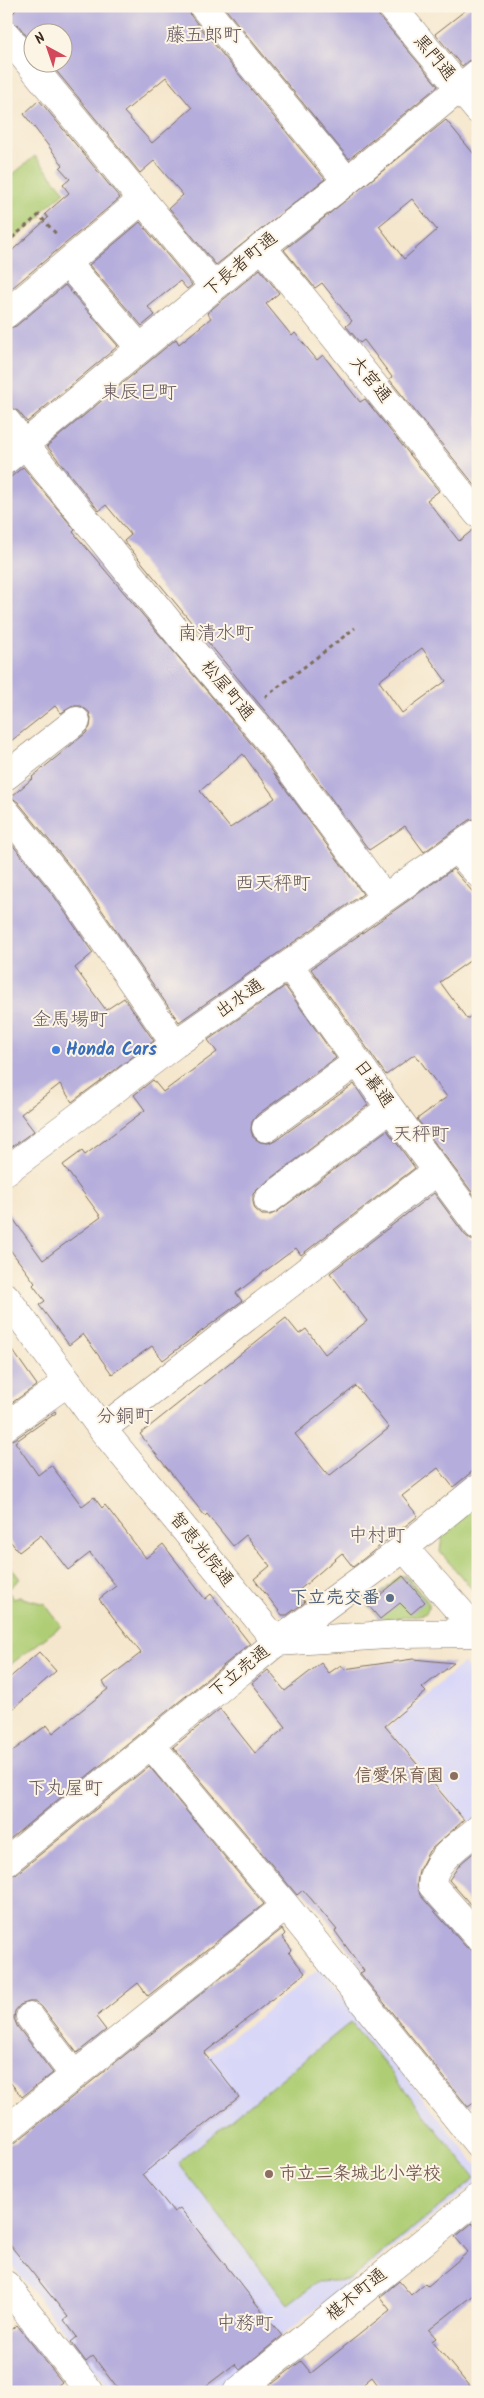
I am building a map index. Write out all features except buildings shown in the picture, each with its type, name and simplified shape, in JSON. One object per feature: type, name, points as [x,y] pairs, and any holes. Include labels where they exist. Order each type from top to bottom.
[{"type":"street","points":[[203,6],[347,181]]},
{"type":"street","name":"黒門通","points":[[390,6],[469,80],[478,110]]},
{"type":"street","points":[[6,35],[214,287]]},
{"type":"street","name":"下長者町通","points":[[16,452],[262,246],[347,181],[469,80]]},
{"type":"street","points":[[6,314],[142,200]]},
{"type":"street","name":"大宮通","points":[[262,246],[478,514]]},
{"type":"street","points":[[71,260],[140,348]]},
{"type":"street","name":"松屋町通","points":[[6,421],[16,452],[185,642],[271,743],[384,897]]},
{"type":"street","points":[[6,776],[76,721]]},
{"type":"street","points":[[6,812],[67,887],[175,1044]]},
{"type":"street","name":"出水通","points":[[6,1171],[175,1044],[478,833]]},
{"type":"street","points":[[456,849],[478,873]]},
{"type":"street","name":"日暮通","points":[[289,965],[390,1108],[478,1226]]},
{"type":"street","points":[[266,1128],[357,1062]]},
{"type":"street","points":[[268,1200],[390,1108]]},
{"type":"street","points":[[102,1429],[436,1171]]},
{"type":"street","name":"智恵光院通","points":[[6,1297],[102,1429],[277,1642]]},
{"type":"street","points":[[6,1426],[68,1382]]},
{"type":"street","name":"下立売通","points":[[6,1862],[277,1642],[404,1548],[478,1488]]},
{"type":"street","points":[[404,1548],[478,1633]]},
{"type":"street","points":[[277,1642],[403,1634],[478,1633]]},
{"type":"street","points":[[151,1745],[286,1906],[478,2144]]},
{"type":"street","points":[[478,1829],[439,1863],[432,1874],[432,1884],[478,1937]]},
{"type":"street","points":[[6,2130],[286,1906]]},
{"type":"street","points":[[30,2017],[74,2075]]},
{"type":"street","name":"椹木町通","points":[[237,2392],[478,2198]]},
{"type":"street","points":[[6,2286],[80,2388]]},
{"type":"path","points":[[6,243],[39,215],[71,260]]},
{"type":"path","points":[[245,712],[355,628]]},
{"type":"shaded area","name":"信愛保育園","points":[[463,1663],[478,1681],[478,1824],[474,1827],[388,1728]]},
{"type":"shaded area","name":"市立二条城北小学校","points":[[320,1968],[478,2167],[478,2181],[210,2392],[112,2392],[6,2258],[6,2216]]},
{"type":"green space","points":[[35,156],[65,192],[40,213],[42,216],[6,246],[6,180]]},
{"type":"green space","points":[[478,1500],[478,1596],[440,1552],[443,1529]]},
{"type":"green space","points":[[6,1561],[20,1579],[7,1590],[14,1599],[19,1597],[45,1604],[61,1626],[6,1668]]},
{"type":"green space","points":[[400,1576],[406,1576],[428,1602],[428,1609],[425,1614],[381,1621],[368,1605]]},
{"type":"green space","points":[[351,2022],[475,2178],[349,2280],[317,2282],[288,2304],[178,2163]]},
{"type":"place","name":"Honda Cars","points":[[56,1050]]},
{"type":"place","name":"下立売交番","points":[[390,1598]]},
{"type":"place","name":"信愛保育園","points":[[454,1776]]},
{"type":"place","name":"市立二条城北小学校","points":[[269,2174]]},
{"type":"district","name":"藤五郎町","points":[[204,36]]},
{"type":"district","name":"東辰巳町","points":[[139,393]]},
{"type":"district","name":"南清水町","points":[[216,634]]},
{"type":"district","name":"西天秤町","points":[[273,884]]},
{"type":"district","name":"金馬場町","points":[[70,1020]]},
{"type":"district","name":"天秤町","points":[[421,1135]]},
{"type":"district","name":"分銅町","points":[[125,1417]]},
{"type":"district","name":"中村町","points":[[377,1536]]},
{"type":"district","name":"下丸屋町","points":[[65,1789]]},
{"type":"district","name":"中務町","points":[[245,2324]]}]
